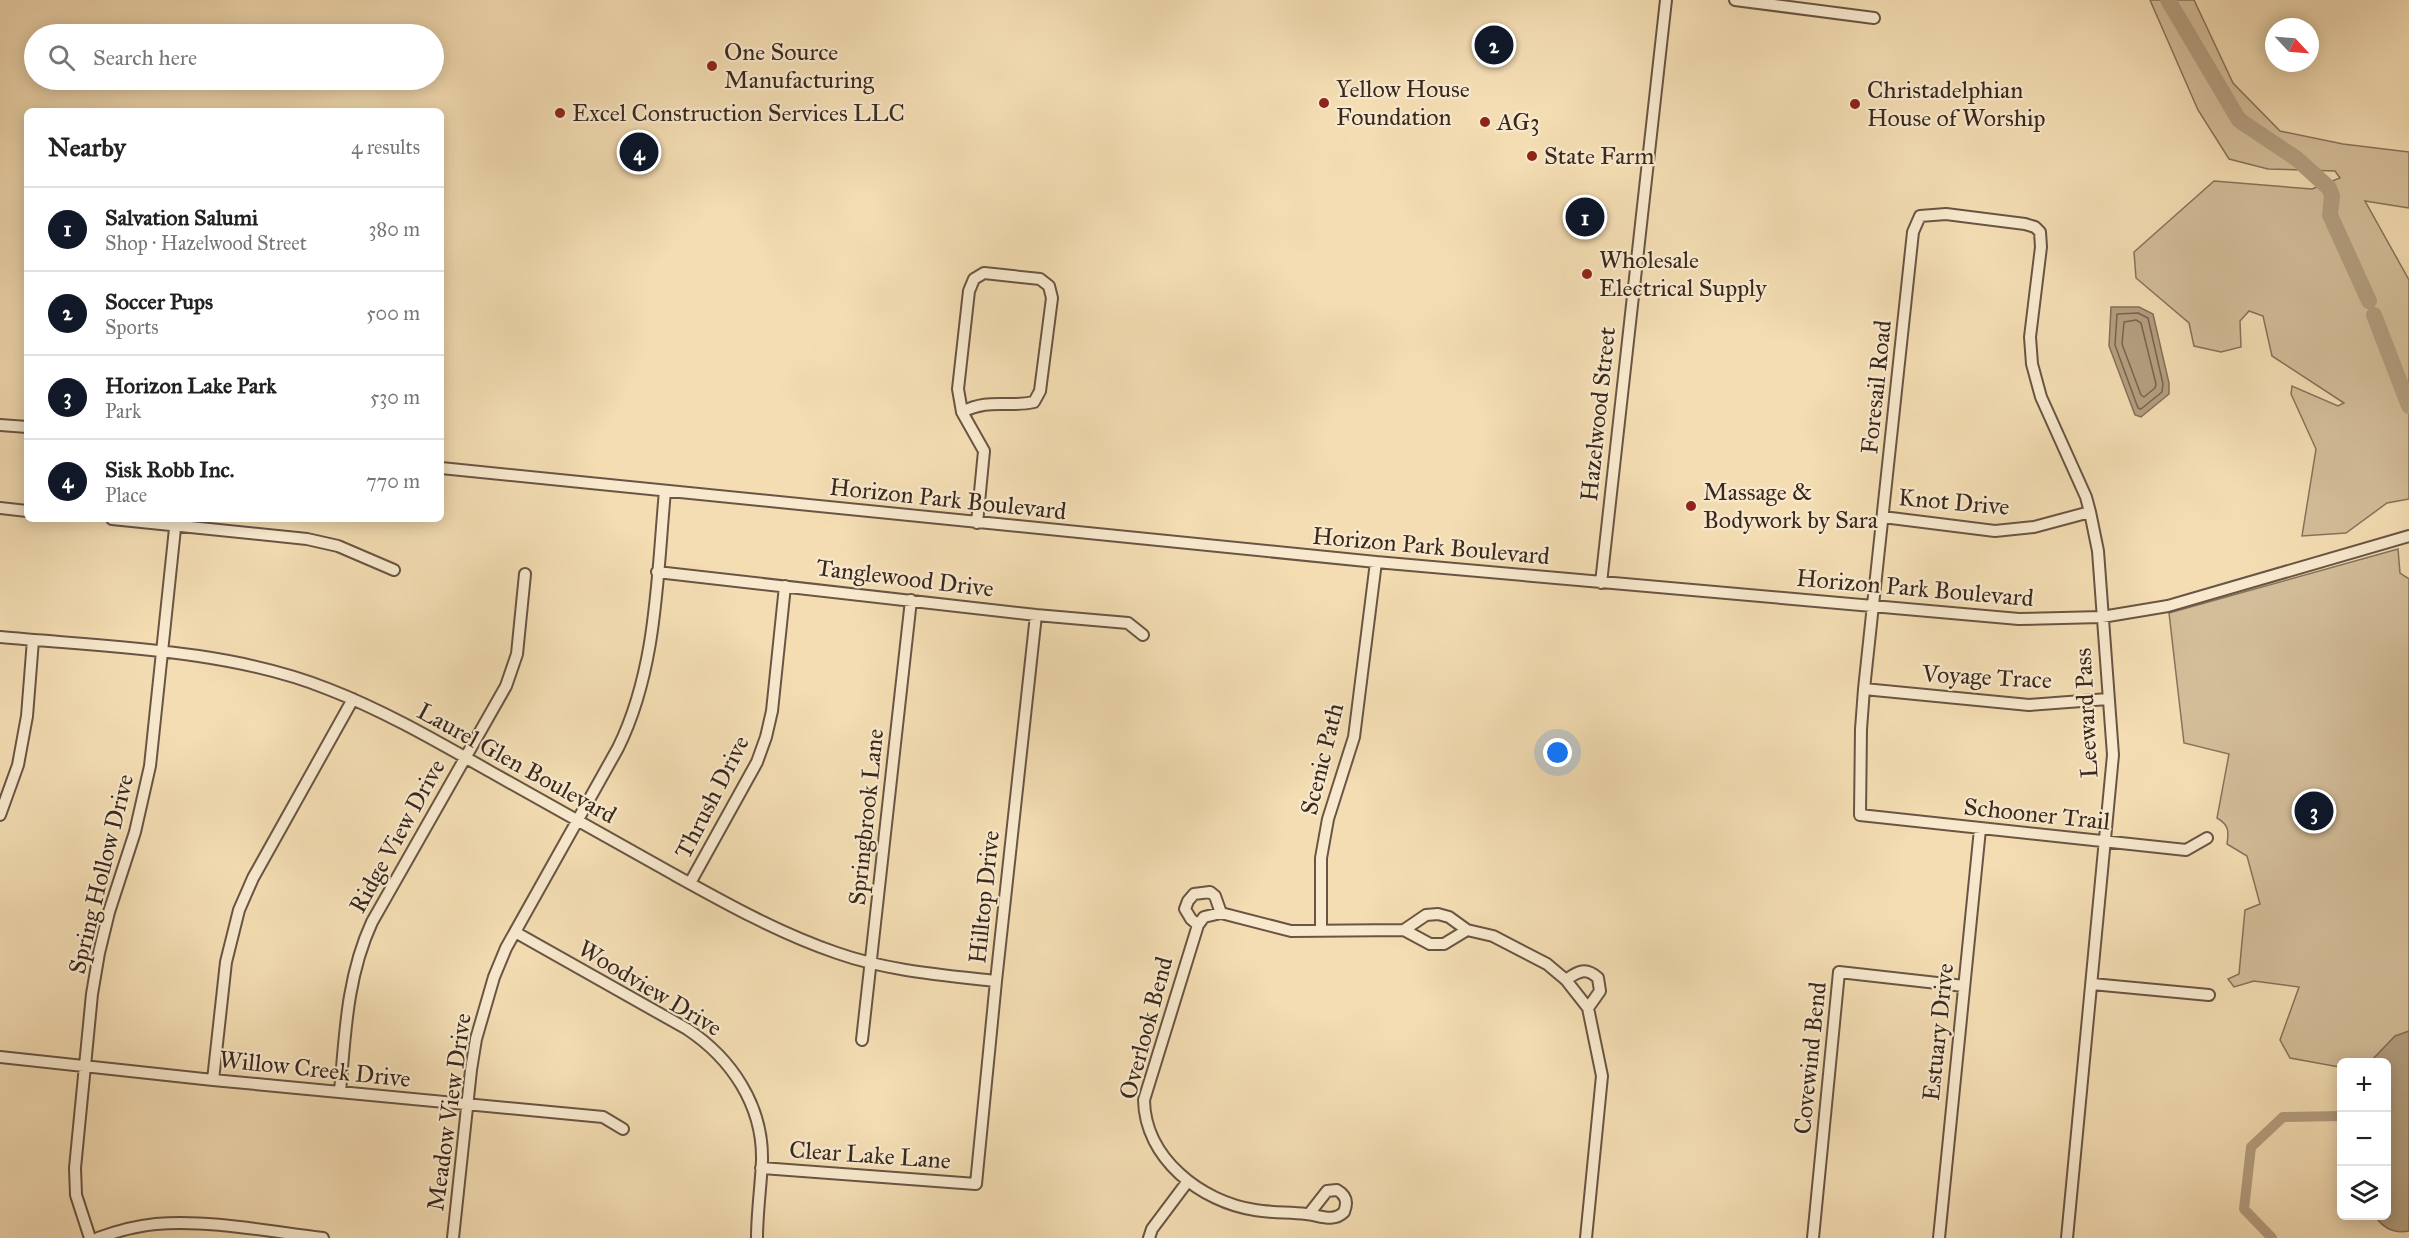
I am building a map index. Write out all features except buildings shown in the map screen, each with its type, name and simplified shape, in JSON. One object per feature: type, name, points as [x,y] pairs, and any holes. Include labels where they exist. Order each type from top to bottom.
[{"type":"street","name":"Hazelwood Street","points":[[1601,583],[1666,0]]},
{"type":"street","points":[[1735,0],[1874,18]]},
{"type":"street","name":"Foresail Road","points":[[1860,815],[1860,729],[1912,232],[1920,216],[1946,214],[2025,224],[2035,227],[2040,232]]},
{"type":"street","name":"Leeward Pass","points":[[2040,232],[2041,248],[2030,337],[2032,364],[2041,397],[2086,497],[2090,512],[2098,551],[2113,754],[2067,1238]]},
{"type":"street","points":[[962,412],[975,405],[991,403],[1023,405],[1034,402],[1040,391],[1052,298],[1049,286],[1040,279],[984,273],[974,279],[969,291],[958,389],[962,412],[984,451],[977,523]]},
{"type":"street","points":[[0,425],[24,427]]},
{"type":"street","name":"Horizon Park Boulevard","points":[[444,468],[1376,562],[2019,619],[2102,617],[2168,606],[2409,536]]},
{"type":"street","name":"Meadow View Drive","points":[[453,1238],[467,1105],[476,1039],[483,1008],[494,977],[515,932],[618,748],[639,698],[647,663],[665,491]]},
{"type":"street","points":[[0,508],[24,511]]},
{"type":"street","name":"Knot Drive","points":[[1883,518],[1995,531],[2034,527],[2090,512]]},
{"type":"street","points":[[159,522],[307,539],[338,546],[394,570]]},
{"type":"street","name":"Spring Hollow Drive","points":[[90,1238],[76,1195],[75,1168],[93,994],[99,953],[109,912],[135,832],[150,766],[175,523]]},
{"type":"street","name":"Scenic Path","points":[[1322,930],[1321,858],[1328,819],[1354,737],[1376,562]]},
{"type":"street","name":"Tanglewood Drive","points":[[657,572],[1036,615],[1128,622],[1143,635]]},
{"type":"street","name":"Ridge View Drive","points":[[340,1092],[351,984],[359,952],[372,922],[506,686],[519,643],[525,574]]},
{"type":"street","name":"Thrush Drive","points":[[690,884],[757,762],[766,737],[772,711],[785,586]]},
{"type":"street","name":"Springbrook Lane","points":[[862,1040],[911,600]]},
{"type":"street","name":"Hilltop Drive","points":[[976,1184],[1036,615]]},
{"type":"street","name":"Laurel Glen Boulevard","points":[[0,637],[162,653],[243,664],[327,688],[412,728],[690,884],[790,935],[841,954],[871,962],[915,971],[996,981]]},
{"type":"street","points":[[0,815],[18,765],[27,717],[33,640]]},
{"type":"street","name":"Voyage Trace","points":[[1864,689],[2029,705],[2108,699]]},
{"type":"street","points":[[213,1080],[226,962],[239,910],[253,878],[352,699]]},
{"type":"street","name":"Schooner Trail","points":[[1860,815],[1980,830],[2186,850],[2207,838]]},
{"type":"street","name":"Estuary Drive","points":[[1939,1238],[1980,830]]},
{"type":"street","points":[[1221,913],[1215,896],[1210,892],[1194,894],[1185,909],[1198,925],[1204,917],[1221,913],[1291,931],[1404,930],[1430,944],[1444,944],[1467,930]]},
{"type":"street","points":[[1404,930],[1426,915],[1438,914],[1449,917],[1467,930],[1493,936],[1527,952],[1566,980],[1588,1008],[1602,1076],[1586,1238]]},
{"type":"street","name":"Overlook Bend","points":[[1198,925],[1144,1100],[1144,1118],[1151,1134],[1173,1167],[1188,1181],[1223,1202],[1255,1210],[1309,1214]]},
{"type":"street","name":"Woodview Drive","points":[[515,932],[687,1029],[715,1051],[738,1078],[752,1108],[760,1140],[761,1168],[756,1238]]},
{"type":"street","points":[[1566,980],[1584,970],[1598,978],[1600,991],[1588,1008]]},
{"type":"street","name":"Covewind Bend","points":[[1813,1238],[1839,972],[1964,986]]},
{"type":"street","points":[[2092,984],[2208,995]]},
{"type":"street","name":"Willow Creek Drive","points":[[0,1057],[467,1105],[603,1116],[623,1129]]},
{"type":"street","name":"Clear Lake Lane","points":[[761,1168],[976,1184]]},
{"type":"street","points":[[1149,1238],[1152,1229],[1188,1181]]},
{"type":"street","points":[[98,1238],[121,1230],[156,1224],[190,1223],[253,1234],[323,1238]]},
{"type":"shaded area","points":[[2150,0],[2194,0],[2233,83],[2280,131],[2343,144],[2409,152],[2409,208],[2365,201],[2409,280],[2409,499],[2387,503],[2346,533],[2302,536],[2316,449],[2291,394],[2292,386],[2338,406],[2344,403],[2272,356],[2263,316],[2249,311],[2240,321],[2241,347],[2221,352],[2194,346],[2189,323],[2136,278],[2134,252],[2214,181],[2312,189],[2340,178],[2335,171],[2268,169],[2229,159],[2198,110]]},
{"type":"shaded area","points":[[2398,549],[2400,573],[2409,579],[2409,1056],[2391,1061],[2391,1058],[2337,1058],[2337,1067],[2290,1058],[2280,1040],[2299,987],[2254,981],[2234,987],[2228,979],[2239,974],[2245,910],[2260,904],[2247,856],[2227,844],[2227,829],[2224,823],[2217,818],[2229,754],[2184,743],[2169,613]]},
{"type":"water","points":[[2111,307],[2139,307],[2153,314],[2169,383],[2169,394],[2141,417],[2135,415],[2109,346]]},
{"type":"water","points":[[2409,1031],[2409,1231],[2398,1232],[2385,1227],[2378,1220],[2391,1220],[2391,1058],[2374,1058],[2395,1036]]},
{"type":"waterway","points":[[2168,0],[2239,120],[2297,159],[2329,188],[2332,196],[2330,215],[2369,301]]},
{"type":"waterway","points":[[2374,315],[2409,406]]},
{"type":"waterway","points":[[2272,1238],[2244,1209],[2251,1147],[2283,1117],[2337,1116]]},
{"type":"place","name":"Soccer Pups","points":[[1494,45]]},
{"type":"place","name":"One Source Manufacturing","points":[[712,66]]},
{"type":"place","name":"Yellow House Foundation","points":[[1324,103]]},
{"type":"place","name":"Christadelphian House of Worship","points":[[1855,104]]},
{"type":"place","name":"Excel Construction Services LLC","points":[[560,113]]},
{"type":"place","name":"AG3","points":[[1485,122]]},
{"type":"place","name":"Sisk Robb Inc.","points":[[639,152]]},
{"type":"place","name":"State Farm","points":[[1532,156]]},
{"type":"place","name":"Salvation Salumi","points":[[1585,217]]},
{"type":"place","name":"Wholesale Electrical Supply","points":[[1587,274]]},
{"type":"place","name":"Massage & Bodywork by Sara","points":[[1691,506]]},
{"type":"place","name":"Horizon Lake Park","points":[[2314,811]]}]
